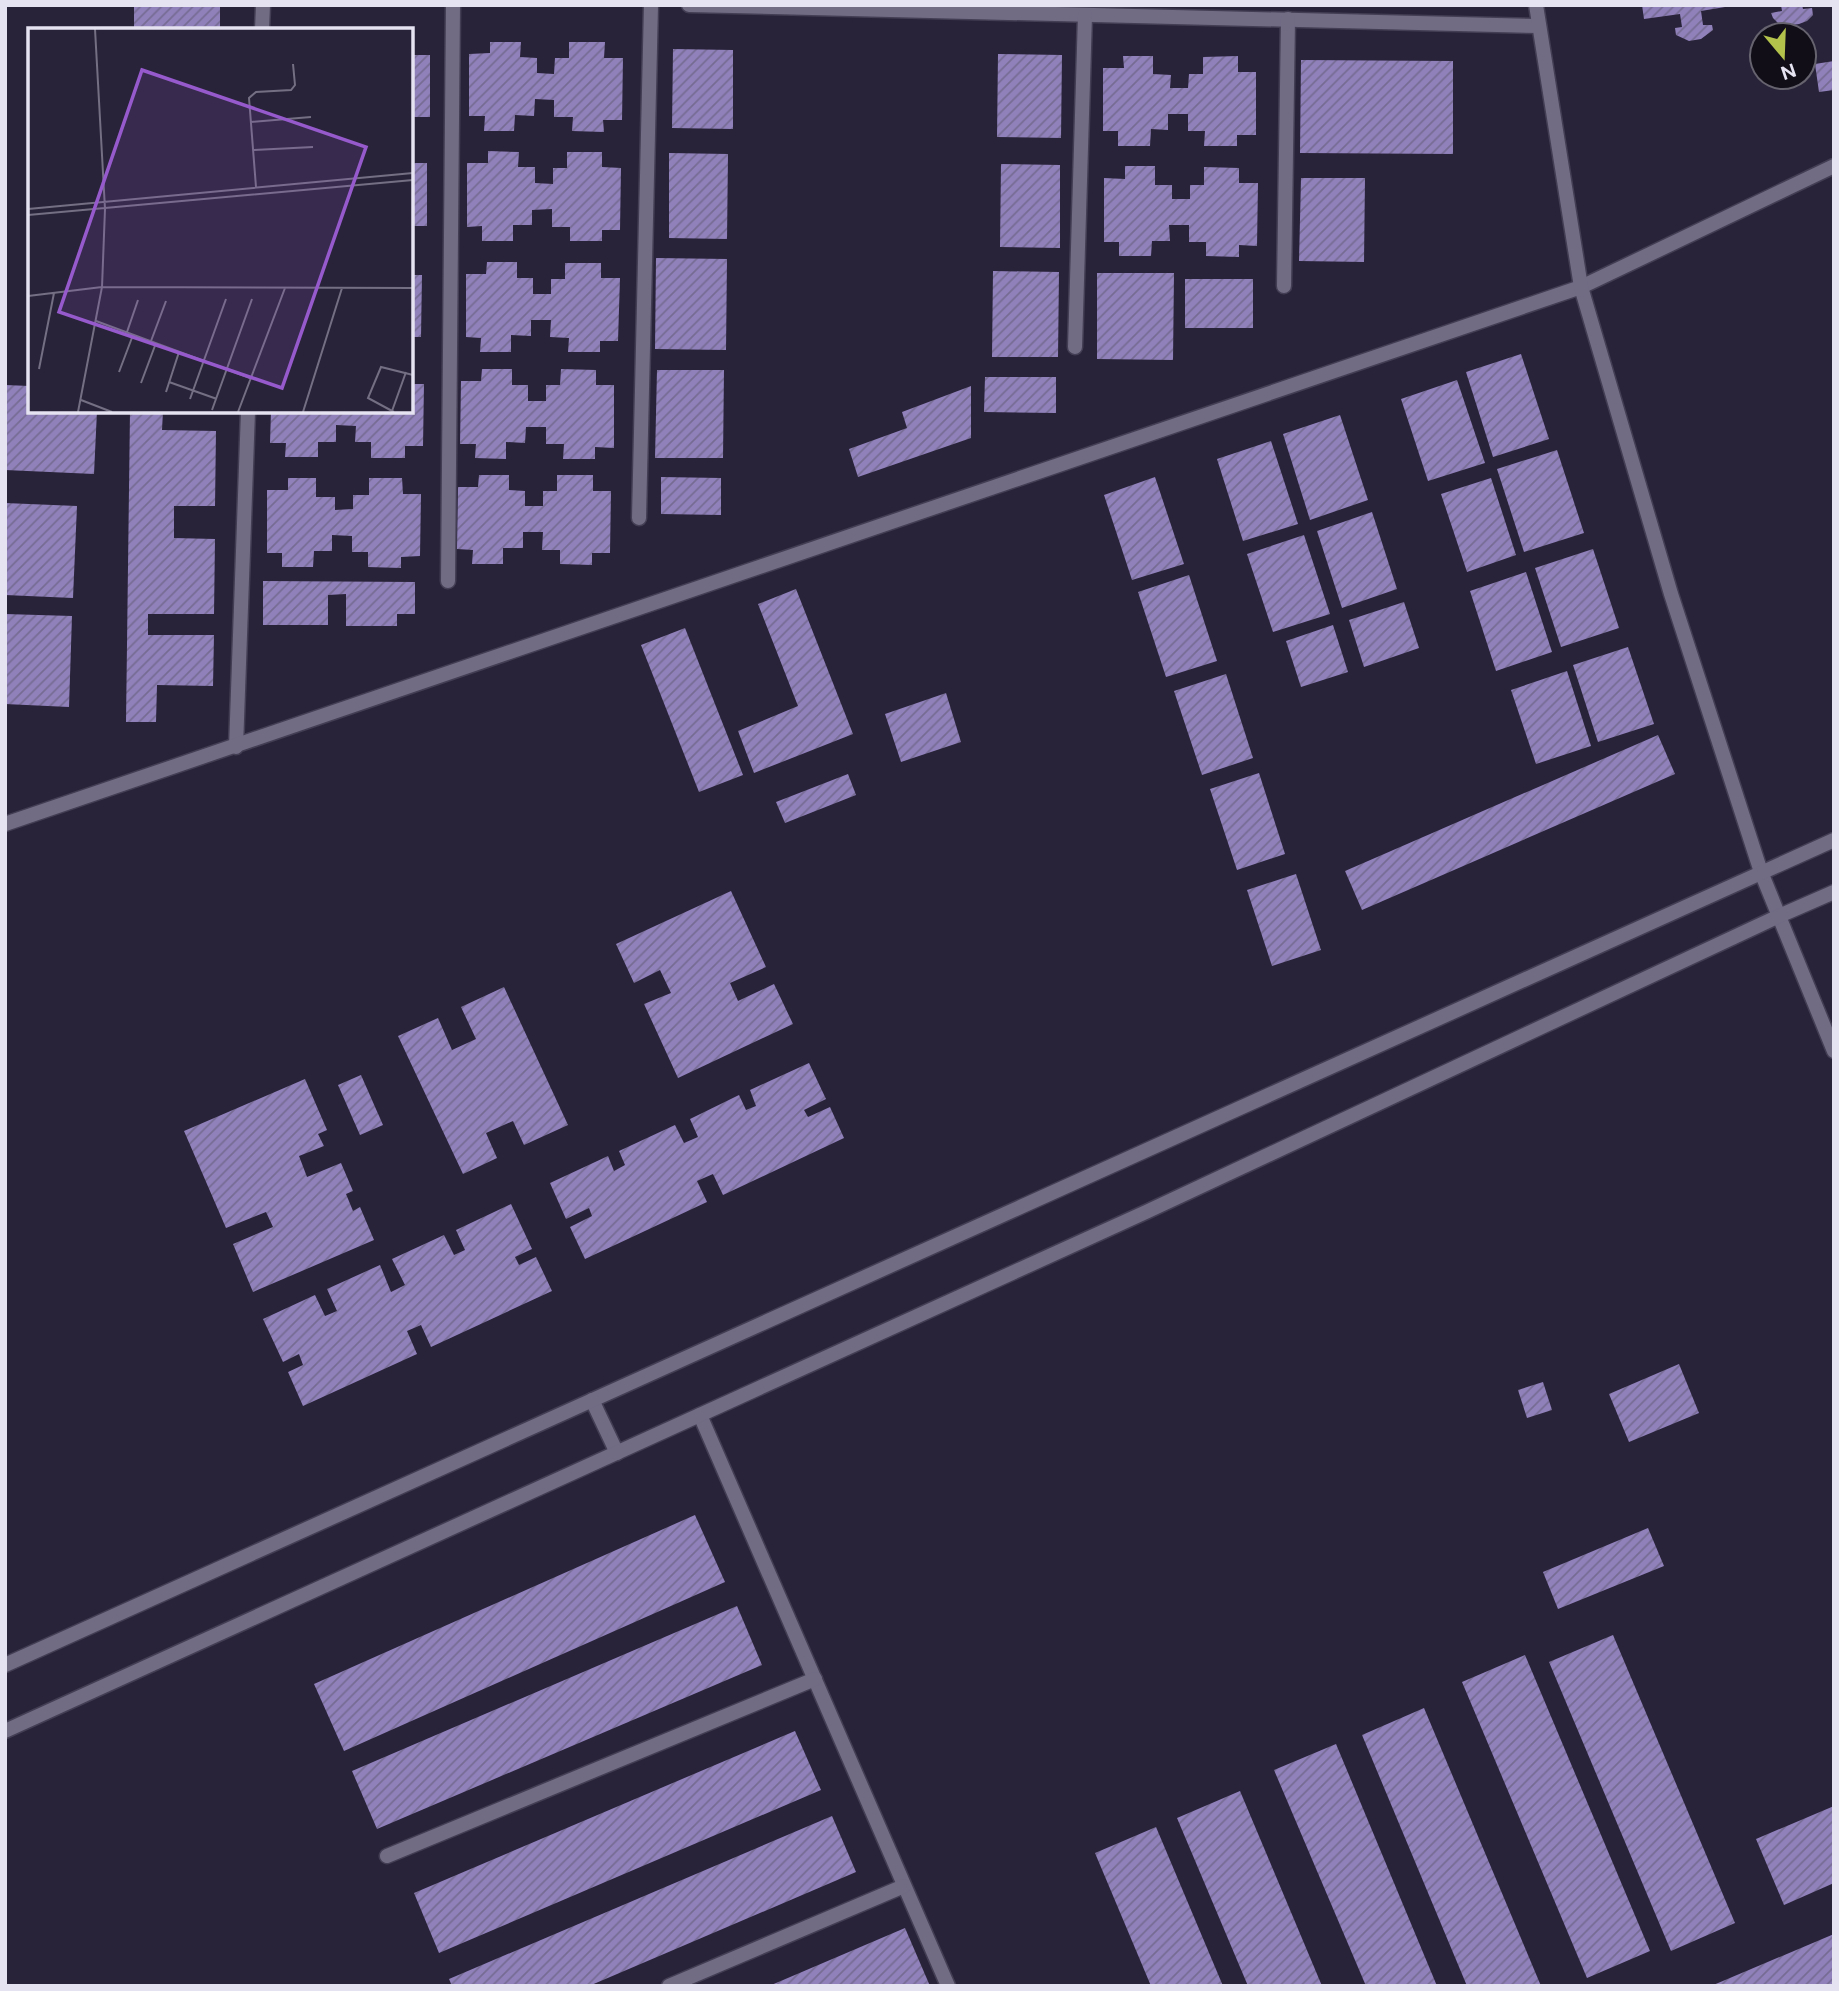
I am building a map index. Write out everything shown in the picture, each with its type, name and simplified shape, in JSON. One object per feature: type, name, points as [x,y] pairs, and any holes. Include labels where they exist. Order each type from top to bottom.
[{"type":"street","points":[[262,28],[263,5]]},
{"type":"street","points":[[448,580],[453,5]]},
{"type":"street","points":[[639,518],[651,5]]},
{"type":"street","points":[[689,5],[1046,10],[1085,15],[1234,12],[1288,19],[1539,26]]},
{"type":"street","points":[[1536,5],[1581,287],[1671,594],[1761,872],[1834,1051]]},
{"type":"street","points":[[1075,347],[1085,15]]},
{"type":"street","points":[[1284,286],[1288,19]]},
{"type":"street","points":[[5,824],[1581,287],[1834,166]]},
{"type":"street","points":[[236,747],[248,413]]},
{"type":"street","points":[[5,1665],[1834,840]]},
{"type":"street","points":[[5,1731],[1158,1206],[1834,892]]},
{"type":"street","points":[[592,1400],[617,1453]]},
{"type":"street","points":[[700,1415],[948,1986]]},
{"type":"street","points":[[387,1856],[815,1679]]},
{"type":"street","points":[[669,1986],[904,1886]]},
{"type":"building","points":[[134,5],[220,5],[220,28],[134,28]]},
{"type":"building","points":[[1642,5],[1725,7],[1701,11],[1703,25],[1712,25],[1713,30],[1701,39],[1689,41],[1676,35],[1675,28],[1682,27],[1680,14],[1644,19]]},
{"type":"building","points":[[1781,5],[1802,5],[1803,9],[1812,8],[1813,15],[1807,21],[1776,21],[1771,13],[1782,11]]},
{"type":"building","points":[[490,42],[521,42],[520,57],[537,58],[537,73],[554,74],[555,58],[569,58],[569,42],[605,42],[604,58],[623,58],[622,120],[603,120],[604,132],[572,131],[573,117],[554,117],[554,100],[535,99],[534,116],[515,115],[514,131],[484,131],[485,116],[469,116],[469,54],[490,53]]},
{"type":"building","points":[[673,49],[733,50],[733,129],[672,128]]},
{"type":"building","points":[[998,54],[1062,55],[1061,138],[997,137]]},
{"type":"building","points":[[413,55],[430,55],[430,117],[413,117]]},
{"type":"building","points":[[1123,56],[1153,56],[1153,74],[1171,75],[1170,88],[1188,88],[1189,74],[1203,74],[1203,57],[1238,56],[1238,72],[1256,72],[1256,135],[1237,135],[1237,146],[1204,146],[1205,131],[1188,131],[1188,114],[1168,114],[1168,130],[1151,129],[1150,146],[1118,146],[1118,131],[1103,131],[1103,68],[1124,68]]},
{"type":"building","points":[[1301,60],[1453,61],[1453,154],[1300,153]]},
{"type":"building","points":[[1834,61],[1834,90],[1819,92],[1818,64]]},
{"type":"building","points":[[488,151],[519,152],[518,167],[535,167],[535,183],[553,184],[553,168],[567,168],[567,152],[602,152],[602,167],[621,168],[620,230],[602,230],[602,241],[570,241],[570,227],[552,227],[552,209],[532,210],[532,225],[513,225],[513,241],[482,241],[482,226],[467,227],[467,163],[488,163]]},
{"type":"building","points":[[669,153],[728,154],[727,239],[669,238]]},
{"type":"building","points":[[413,163],[427,163],[427,226],[413,226]]},
{"type":"building","points":[[1001,164],[1060,165],[1060,248],[1000,247]]},
{"type":"building","points":[[1125,166],[1155,166],[1155,185],[1172,185],[1172,199],[1190,199],[1190,185],[1204,185],[1204,167],[1239,168],[1239,183],[1258,183],[1257,246],[1239,245],[1239,257],[1206,256],[1206,242],[1189,242],[1189,225],[1169,225],[1170,241],[1152,241],[1151,256],[1119,256],[1119,242],[1104,242],[1104,178],[1125,179]]},
{"type":"building","points":[[1301,178],[1365,178],[1364,262],[1299,261]]},
{"type":"building","points":[[656,258],[727,259],[726,350],[655,349]]},
{"type":"building","points":[[487,262],[517,262],[517,278],[533,278],[533,294],[551,294],[551,279],[565,279],[565,263],[601,263],[601,278],[620,278],[618,341],[600,341],[600,352],[568,352],[569,338],[550,337],[551,320],[531,320],[531,336],[511,335],[511,352],[480,352],[481,338],[466,337],[466,274],[486,274]]},
{"type":"building","points":[[993,271],[1059,272],[1058,357],[992,357]]},
{"type":"building","points":[[1097,273],[1174,273],[1173,360],[1097,359]]},
{"type":"building","points":[[413,275],[422,275],[421,337],[413,337]]},
{"type":"building","points":[[1185,279],[1253,279],[1253,328],[1185,328]]},
{"type":"building","points":[[1521,354],[1549,439],[1493,457],[1466,372]]},
{"type":"building","points":[[482,369],[512,369],[512,385],[528,385],[528,401],[546,401],[546,385],[560,385],[561,369],[596,370],[596,385],[614,385],[614,448],[595,447],[595,459],[563,459],[564,444],[546,444],[546,427],[526,427],[525,443],[506,442],[506,459],[475,458],[476,444],[460,444],[461,381],[481,381]]},
{"type":"building","points":[[657,370],[724,370],[723,458],[655,458]]},
{"type":"building","points":[[985,377],[1056,377],[1056,413],[984,412]]},
{"type":"building","points":[[1457,380],[1485,463],[1428,481],[1401,399]]},
{"type":"building","points":[[413,384],[424,384],[423,446],[405,446],[405,458],[371,458],[371,442],[355,442],[356,426],[336,425],[336,442],[318,442],[318,457],[285,457],[286,443],[270,443],[271,413],[413,413]]},
{"type":"building","points":[[5,385],[28,386],[28,413],[97,413],[94,474],[5,470]]},
{"type":"building","points":[[971,386],[971,438],[858,477],[849,449],[907,428],[902,412]]},
{"type":"building","points":[[130,413],[163,413],[162,430],[216,431],[215,506],[174,506],[174,538],[215,539],[214,614],[148,614],[148,635],[214,635],[213,686],[157,685],[156,722],[126,722]]},
{"type":"building","points":[[1340,415],[1368,500],[1310,520],[1283,434]]},
{"type":"building","points":[[1271,441],[1298,524],[1243,541],[1217,459]]},
{"type":"building","points":[[1557,450],[1584,533],[1524,552],[1497,469]]},
{"type":"building","points":[[479,475],[509,475],[509,490],[525,491],[525,506],[543,506],[543,491],[557,491],[557,475],[593,475],[593,491],[611,491],[610,553],[592,553],[592,565],[560,564],[560,550],[542,550],[543,532],[523,532],[523,548],[503,548],[503,564],[472,564],[473,550],[457,549],[458,487],[478,487]]},
{"type":"building","points":[[661,477],[721,478],[721,515],[661,514]]},
{"type":"building","points":[[1155,477],[1184,564],[1132,580],[1104,495]]},
{"type":"building","points":[[288,478],[316,478],[316,497],[335,497],[335,510],[353,509],[353,495],[369,495],[369,478],[402,478],[403,494],[421,494],[420,556],[401,557],[401,568],[368,567],[368,552],[352,552],[352,536],[332,535],[332,551],[314,551],[313,567],[282,567],[282,553],[267,553],[267,490],[288,490]]},
{"type":"building","points":[[1491,478],[1516,555],[1467,572],[1441,494]]},
{"type":"building","points":[[5,503],[77,506],[73,598],[5,595]]},
{"type":"building","points":[[1372,512],[1397,589],[1342,608],[1317,531]]},
{"type":"building","points":[[1304,535],[1330,614],[1273,632],[1247,554]]},
{"type":"building","points":[[1593,549],[1619,628],[1561,647],[1535,568]]},
{"type":"building","points":[[1526,572],[1552,652],[1496,671],[1470,591]]},
{"type":"building","points":[[1189,575],[1217,661],[1166,677],[1138,592]]},
{"type":"building","points":[[263,581],[415,582],[415,614],[397,614],[397,626],[346,626],[346,594],[328,595],[328,625],[263,625]]},
{"type":"building","points":[[796,589],[853,734],[754,773],[738,731],[798,706],[758,604]]},
{"type":"building","points":[[1404,602],[1419,648],[1364,667],[1349,620]]},
{"type":"building","points":[[5,614],[72,616],[69,707],[5,704]]},
{"type":"building","points":[[1333,625],[1348,672],[1301,687],[1286,641]]},
{"type":"building","points":[[685,628],[743,775],[699,792],[641,645]]},
{"type":"building","points":[[1628,647],[1654,724],[1598,742],[1573,665]]},
{"type":"building","points":[[1567,671],[1591,746],[1536,764],[1511,690]]},
{"type":"building","points":[[1226,674],[1253,758],[1202,775],[1174,691]]},
{"type":"building","points":[[946,693],[961,742],[901,762],[885,714]]},
{"type":"building","points":[[1658,735],[1675,774],[1362,910],[1345,871]]},
{"type":"building","points":[[1259,773],[1285,854],[1237,870],[1210,789]]},
{"type":"building","points":[[848,774],[856,795],[785,823],[776,802]]},
{"type":"building","points":[[1296,874],[1321,950],[1272,966],[1247,890]]},
{"type":"building","points":[[731,891],[766,967],[730,983],[738,1001],[774,984],[793,1024],[678,1078],[644,1004],[671,993],[660,970],[634,983],[616,944]]},
{"type":"building","points":[[504,987],[568,1125],[524,1145],[513,1121],[486,1133],[497,1158],[463,1174],[398,1036],[438,1018],[452,1050],[476,1039],[461,1007]]},
{"type":"building","points":[[809,1063],[826,1099],[804,1110],[808,1117],[830,1107],[844,1138],[723,1195],[713,1174],[697,1181],[707,1202],[585,1259],[570,1227],[592,1216],[589,1208],[566,1219],[550,1183],[608,1156],[614,1171],[625,1165],[619,1151],[675,1125],[684,1143],[698,1137],[690,1119],[739,1095],[746,1110],[756,1106],[750,1090]]},
{"type":"building","points":[[361,1075],[383,1125],[360,1135],[338,1085]]},
{"type":"building","points":[[305,1079],[327,1130],[318,1134],[324,1146],[299,1156],[307,1177],[341,1163],[353,1191],[346,1194],[353,1211],[360,1207],[374,1240],[253,1292],[233,1244],[273,1227],[266,1212],[226,1228],[184,1131]]},
{"type":"building","points":[[511,1204],[532,1249],[515,1257],[519,1265],[536,1257],[552,1291],[431,1347],[421,1325],[407,1331],[417,1354],[303,1406],[288,1372],[303,1365],[299,1354],[283,1362],[263,1319],[315,1295],[325,1316],[337,1311],[327,1289],[380,1265],[391,1292],[405,1285],[392,1259],[444,1235],[454,1255],[465,1250],[456,1230]]},
{"type":"building","points":[[1679,1364],[1699,1413],[1629,1442],[1609,1394]]},
{"type":"building","points":[[1543,1382],[1552,1410],[1527,1418],[1518,1390]]},
{"type":"building","points":[[695,1515],[725,1582],[344,1751],[314,1684]]},
{"type":"building","points":[[1648,1528],[1664,1566],[1558,1609],[1543,1572]]},
{"type":"building","points":[[737,1606],[762,1665],[377,1829],[352,1771]]},
{"type":"building","points":[[1613,1635],[1735,1923],[1671,1951],[1549,1662]]},
{"type":"building","points":[[1525,1655],[1650,1951],[1587,1978],[1462,1682]]},
{"type":"building","points":[[1424,1708],[1541,1986],[1467,1986],[1362,1735]]},
{"type":"building","points":[[795,1731],[821,1790],[439,1953],[414,1893]]},
{"type":"building","points":[[1336,1744],[1437,1986],[1366,1986],[1274,1770]]},
{"type":"building","points":[[1240,1791],[1322,1986],[1248,1986],[1177,1818]]},
{"type":"building","points":[[1834,1806],[1834,1883],[1784,1905],[1756,1839]]},
{"type":"building","points":[[832,1816],[856,1872],[589,1986],[452,1986],[449,1979]]},
{"type":"building","points":[[1156,1827],[1223,1986],[1151,1986],[1095,1853]]},
{"type":"building","points":[[905,1928],[930,1986],[769,1986]]},
{"type":"building","points":[[1834,1934],[1834,1986],[1711,1986]]}]
